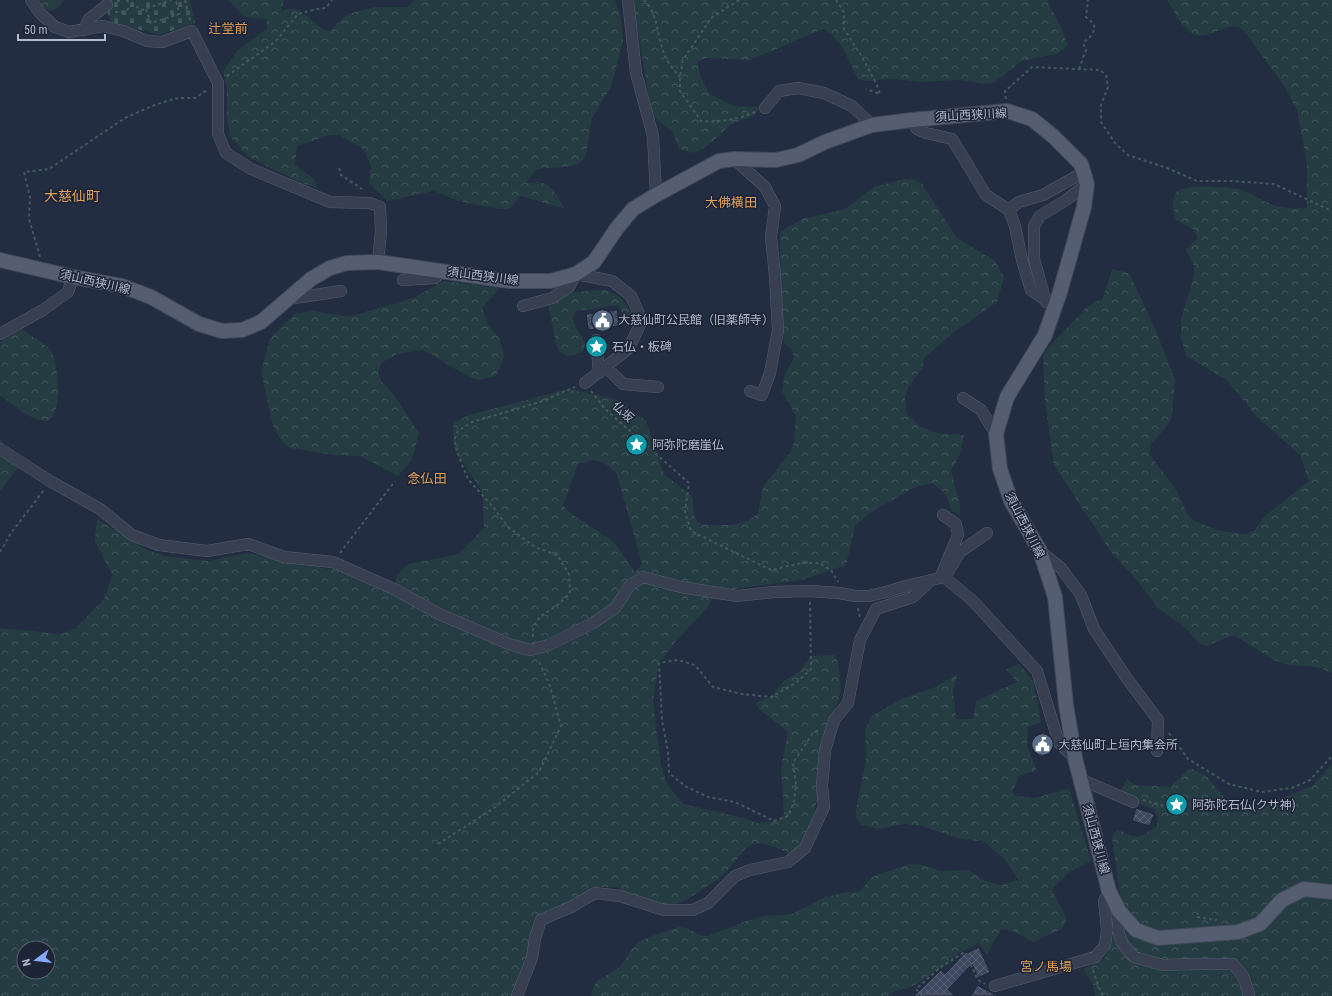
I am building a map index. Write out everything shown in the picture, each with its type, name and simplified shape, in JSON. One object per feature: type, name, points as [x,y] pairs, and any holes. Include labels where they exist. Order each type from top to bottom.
[{"type":"main road","name":"須山西狭川線","points":[[0,260],[73,277],[122,286],[151,297],[199,324],[222,331],[242,330],[261,322],[311,279],[330,268],[347,263],[378,262],[509,281],[551,281],[576,274],[594,262],[617,228],[633,209],[719,161],[734,159],[776,160],[798,155],[824,142],[872,125],[1007,110],[1032,119],[1054,137],[1081,164],[1086,178],[1084,206],[1060,292],[1046,335],[1007,397],[996,434],[1000,469],[1011,501],[1040,551],[1055,597],[1066,706],[1075,758],[1109,891],[1119,911],[1136,930],[1158,938],[1238,932],[1260,924],[1282,900],[1304,889],[1332,892]]},
{"type":"street","points":[[31,0],[40,13],[55,26],[69,32],[104,26],[123,30],[147,41],[162,42],[192,31],[218,83],[218,134],[226,153],[251,169],[330,202],[370,203],[380,207],[381,231],[378,262]]},
{"type":"street","points":[[628,0],[636,73],[653,136],[656,195]]},
{"type":"street","points":[[84,30],[88,19],[106,6]]},
{"type":"street","points":[[765,108],[779,91],[798,88],[824,93],[852,106],[872,125]]},
{"type":"street","points":[[912,120],[917,129],[926,133],[952,139],[986,194],[1009,210],[1015,226],[1022,260],[1031,290],[1044,299]]},
{"type":"street","points":[[734,159],[765,187],[775,206],[771,237],[778,330],[770,372],[762,395],[750,392]]},
{"type":"street","points":[[1009,210],[1019,202],[1043,195],[1086,178]]},
{"type":"street","points":[[1053,314],[1044,299],[1034,259],[1034,226],[1040,216],[1066,200],[1086,178]]},
{"type":"street","points":[[403,280],[435,278],[441,271]]},
{"type":"street","points":[[523,306],[552,298],[569,287],[576,274],[612,281],[632,296],[642,321],[628,349],[585,383]]},
{"type":"street","points":[[0,334],[42,310],[68,292],[73,277]]},
{"type":"street","points":[[288,299],[341,291]]},
{"type":"street","points":[[596,340],[602,370],[623,384],[658,387]]},
{"type":"street","points":[[963,398],[981,410],[996,434]]},
{"type":"street","points":[[0,449],[50,481],[100,509],[132,535],[159,545],[207,551],[248,544],[284,557],[333,562],[396,590],[439,614],[509,644],[530,650],[549,645],[593,623],[615,608],[630,585],[642,577],[681,587],[736,596],[774,592],[809,591],[869,596],[938,579],[973,601],[1037,671],[1059,743],[1075,758]]},
{"type":"street","points":[[938,579],[958,535],[956,524],[943,515]]},
{"type":"street","points":[[517,996],[532,958],[535,938],[541,920],[571,907],[595,893],[620,896],[664,910],[693,910],[708,903],[735,876],[750,870],[788,862],[805,848],[824,807],[822,786],[825,750],[834,720],[848,703],[860,640],[876,609],[912,597],[938,579],[960,552],[987,533]]},
{"type":"street","points":[[1040,551],[1061,568],[1080,595],[1094,628],[1126,677],[1158,720],[1157,751]]},
{"type":"street","points":[[1080,779],[1133,802]]},
{"type":"street","points":[[995,986],[1095,958],[1105,945],[1107,930],[1104,901],[1109,891]]},
{"type":"street","points":[[1119,911],[1118,930],[1122,943],[1134,958],[1163,965],[1233,964],[1243,976],[1249,994],[1248,996]]},
{"type":"path","points":[[126,0],[142,10],[171,0]]},
{"type":"path","points":[[146,9],[151,23],[179,14],[176,0]]},
{"type":"path","points":[[185,0],[192,31]]},
{"type":"path","points":[[38,268],[40,255],[29,219],[30,197],[24,172],[49,168],[125,118],[164,102],[178,98],[195,98],[276,41],[298,14],[326,8],[332,0]]},
{"type":"path","points":[[644,0],[650,6],[659,32],[664,53],[671,66],[680,77]]},
{"type":"path","points":[[739,0],[711,18],[683,60],[680,77],[680,91],[701,121],[717,122],[744,117],[765,108]]},
{"type":"path","points":[[836,0],[844,12],[844,29],[862,57],[880,94],[866,90]]},
{"type":"path","points":[[1079,69],[1086,50],[1083,43],[1090,37],[1095,29],[1093,23],[1086,17],[1087,0]]},
{"type":"path","points":[[106,6],[116,13],[124,12],[133,5]]},
{"type":"path","points":[[1007,110],[1005,90],[1032,67],[1100,70],[1106,75],[1108,87],[1101,105],[1101,122],[1115,143],[1128,154],[1197,181],[1232,181],[1274,184],[1332,210]]},
{"type":"path","points":[[339,168],[341,176],[366,192]]},
{"type":"path","points":[[438,844],[494,808],[539,772],[561,726],[550,686],[534,649],[532,629],[538,618],[561,602],[570,592],[569,574],[557,555],[535,548],[508,527],[493,507],[468,479],[454,440],[458,431],[472,422],[540,402],[585,383]]},
{"type":"path","name":"仏坂","points":[[585,383],[606,409],[689,483],[685,512],[691,531],[771,570],[801,563],[819,563],[830,570]]},
{"type":"path","points":[[0,552],[11,532],[50,481]]},
{"type":"path","points":[[333,562],[395,481]]},
{"type":"path","points":[[809,591],[811,669],[796,683],[771,697],[742,694],[713,687],[695,665],[678,660],[659,663],[662,720],[668,752],[669,773],[685,786],[708,797],[735,802],[774,821],[788,816],[794,802],[796,784],[794,762],[813,733],[834,720]]},
{"type":"path","points":[[1158,720],[1174,737],[1188,759],[1229,784],[1261,792],[1292,788],[1310,780],[1332,756]]},
{"type":"path","points":[[922,996],[916,989],[941,967],[965,952],[978,980],[989,987],[995,986]]},
{"type":"path","points":[[1089,959],[1103,996]]},
{"type":"green space","points":[[39,0],[64,0],[60,6],[52,11],[44,8]]},
{"type":"green space","points":[[93,0],[190,0],[195,23],[159,35],[111,22],[103,1]]},
{"type":"green space","points":[[229,0],[284,0],[281,11],[294,9],[299,11],[320,27],[329,31],[348,14],[374,7],[408,7],[415,0],[615,0],[620,14],[623,41],[611,87],[592,118],[586,155],[581,162],[572,166],[537,169],[525,183],[538,182],[547,185],[554,192],[565,209],[521,196],[509,209],[499,209],[459,201],[434,191],[387,201],[369,183],[371,166],[363,149],[339,135],[330,135],[297,146],[295,165],[314,179],[317,188],[297,181],[249,157],[231,138],[227,120],[227,87],[223,71],[238,50],[267,29],[267,19],[253,18],[241,14]]},
{"type":"green space","points":[[633,0],[1047,0],[1062,29],[1068,46],[1056,54],[1021,61],[994,83],[985,84],[959,80],[920,82],[893,79],[866,81],[858,79],[840,44],[830,33],[823,29],[750,60],[705,58],[697,62],[701,78],[710,94],[734,106],[760,107],[755,115],[730,125],[710,144],[694,153],[679,149],[673,132],[652,116]]},
{"type":"green space","points":[[1167,0],[1332,0],[1332,673],[1317,667],[1289,665],[1273,660],[1234,635],[1206,646],[1198,643],[1187,629],[1158,608],[1136,579],[1111,552],[1054,465],[1045,402],[1043,356],[1048,348],[1086,308],[1103,298],[1112,269],[1129,273],[1156,331],[1175,380],[1172,415],[1168,425],[1150,445],[1150,455],[1177,491],[1188,515],[1194,521],[1220,531],[1246,534],[1254,531],[1265,516],[1309,481],[1300,455],[1258,418],[1227,380],[1186,356],[1181,338],[1181,319],[1194,276],[1194,266],[1186,250],[1198,237],[1193,229],[1176,220],[1173,203],[1174,196],[1180,190],[1197,187],[1218,187],[1242,190],[1273,205],[1290,208],[1307,208],[1307,164],[1297,110],[1284,86],[1245,32],[1238,27],[1231,27],[1207,35],[1195,34],[1183,25]]},
{"type":"green space","points":[[905,179],[914,179],[922,184],[957,238],[995,261],[1004,277],[997,302],[958,329],[924,358],[922,368],[908,388],[905,397],[907,414],[921,427],[938,433],[964,435],[960,454],[951,471],[960,505],[960,515],[952,511],[946,495],[933,483],[915,487],[868,514],[855,526],[846,565],[802,580],[718,591],[707,608],[676,641],[659,663],[653,701],[661,765],[667,784],[683,804],[748,819],[756,823],[779,821],[784,814],[781,768],[788,732],[760,710],[755,703],[771,697],[784,681],[800,671],[811,656],[835,655],[838,663],[841,689],[839,699],[821,742],[819,794],[806,844],[793,856],[763,843],[753,844],[749,846],[728,870],[718,878],[690,897],[679,903],[669,905],[656,906],[637,903],[617,887],[591,887],[532,930],[523,982],[517,996],[0,996],[0,628],[61,634],[76,628],[104,599],[112,575],[95,541],[97,519],[147,550],[164,556],[208,561],[248,553],[339,571],[382,591],[395,584],[397,575],[408,564],[459,554],[484,528],[482,491],[455,451],[453,423],[469,415],[568,389],[616,399],[646,421],[664,474],[692,496],[694,515],[699,523],[707,525],[734,525],[751,519],[758,513],[763,487],[791,451],[794,443],[796,416],[782,391],[785,374],[794,358],[792,349],[784,343],[780,304],[780,232],[802,219],[845,209],[874,187]],"holes":[[[594,460],[601,462],[612,469],[617,475],[642,564],[635,572],[614,542],[569,512],[563,505],[578,464]]]},
{"type":"green space","points":[[443,281],[500,288],[482,308],[488,325],[500,339],[504,357],[496,376],[479,380],[471,378],[423,350],[397,354],[381,363],[378,372],[381,381],[393,394],[419,433],[412,460],[398,476],[360,456],[334,455],[290,448],[282,442],[273,426],[261,372],[270,338],[295,314],[313,311],[349,317],[413,298]]},
{"type":"green space","points":[[601,290],[613,293],[621,299],[633,317],[625,321],[619,305],[576,311],[572,319],[585,343],[583,352],[567,356],[559,351],[556,343],[547,299],[553,294]]},
{"type":"green space","points":[[21,329],[46,346],[51,351],[53,356],[57,373],[58,392],[54,415],[48,421],[29,416],[0,396],[0,342]]},
{"type":"green space","points":[[0,438],[18,468],[0,491]]},
{"type":"green space","points":[[1020,664],[1034,683],[1041,722],[1028,727],[1027,746],[1037,771],[1020,775],[1012,792],[1016,796],[1035,798],[1069,788],[1091,861],[1069,872],[1052,889],[1067,920],[1062,929],[1033,942],[1013,931],[1001,929],[987,955],[979,943],[959,953],[952,960],[917,984],[908,988],[894,991],[888,996],[592,996],[591,992],[597,981],[620,967],[635,945],[647,938],[678,927],[687,928],[699,935],[708,936],[746,921],[765,916],[792,914],[824,898],[842,893],[860,891],[872,877],[908,864],[923,865],[941,871],[969,870],[983,880],[1001,885],[1019,880],[1005,860],[985,842],[958,838],[922,826],[905,824],[878,829],[862,825],[856,818],[856,809],[866,760],[865,730],[872,716],[903,698],[936,687],[958,673],[953,691],[956,719],[973,719],[976,701],[1017,682],[1006,669]]},
{"type":"green space","points":[[1332,764],[1332,996],[1095,996],[1093,984],[1083,969],[1104,959],[1111,945],[1111,926],[1136,919],[1121,902],[1112,837],[1117,829],[1129,835],[1142,836],[1157,826],[1158,817],[1154,809],[1117,797],[1127,779],[1135,785],[1170,787],[1190,768],[1206,776],[1225,798],[1241,804],[1268,804],[1312,786]]},
{"type":"building","name":"大慈仙町公民館（旧薬師寺）","points":[[617,310],[619,326],[588,330],[586,314]]},
{"type":"building","name":"大慈仙町上垣内集会所","points":[[1045,732],[1051,754],[1039,757],[1033,736]]},
{"type":"building","points":[[1136,808],[1154,814],[1150,826],[1132,821]]},
{"type":"building","points":[[979,947],[990,972],[978,978],[972,964],[948,989],[955,996],[914,996],[941,970],[945,974],[963,955]]},
{"type":"building","points":[[977,985],[998,996],[971,996]]},
{"type":"place","name":"大慈仙町公民館（旧薬師寺）","points":[[603,320]]},
{"type":"place","name":"石仏・板碑","points":[[596,347]]},
{"type":"place","name":"阿弥陀磨崖仏","points":[[637,445]]},
{"type":"place","name":"大慈仙町上垣内集会所","points":[[1042,745]]},
{"type":"place","name":"阿弥陀石仏(クサ神)","points":[[1177,805]]},
{"type":"district","name":"辻堂前","points":[[228,28]]},
{"type":"district","name":"大慈仙町","points":[[72,196]]},
{"type":"district","name":"大佛横田","points":[[731,202]]},
{"type":"district","name":"念仏田","points":[[427,478]]},
{"type":"district","name":"宮ノ馬場","points":[[1046,966]]}]
